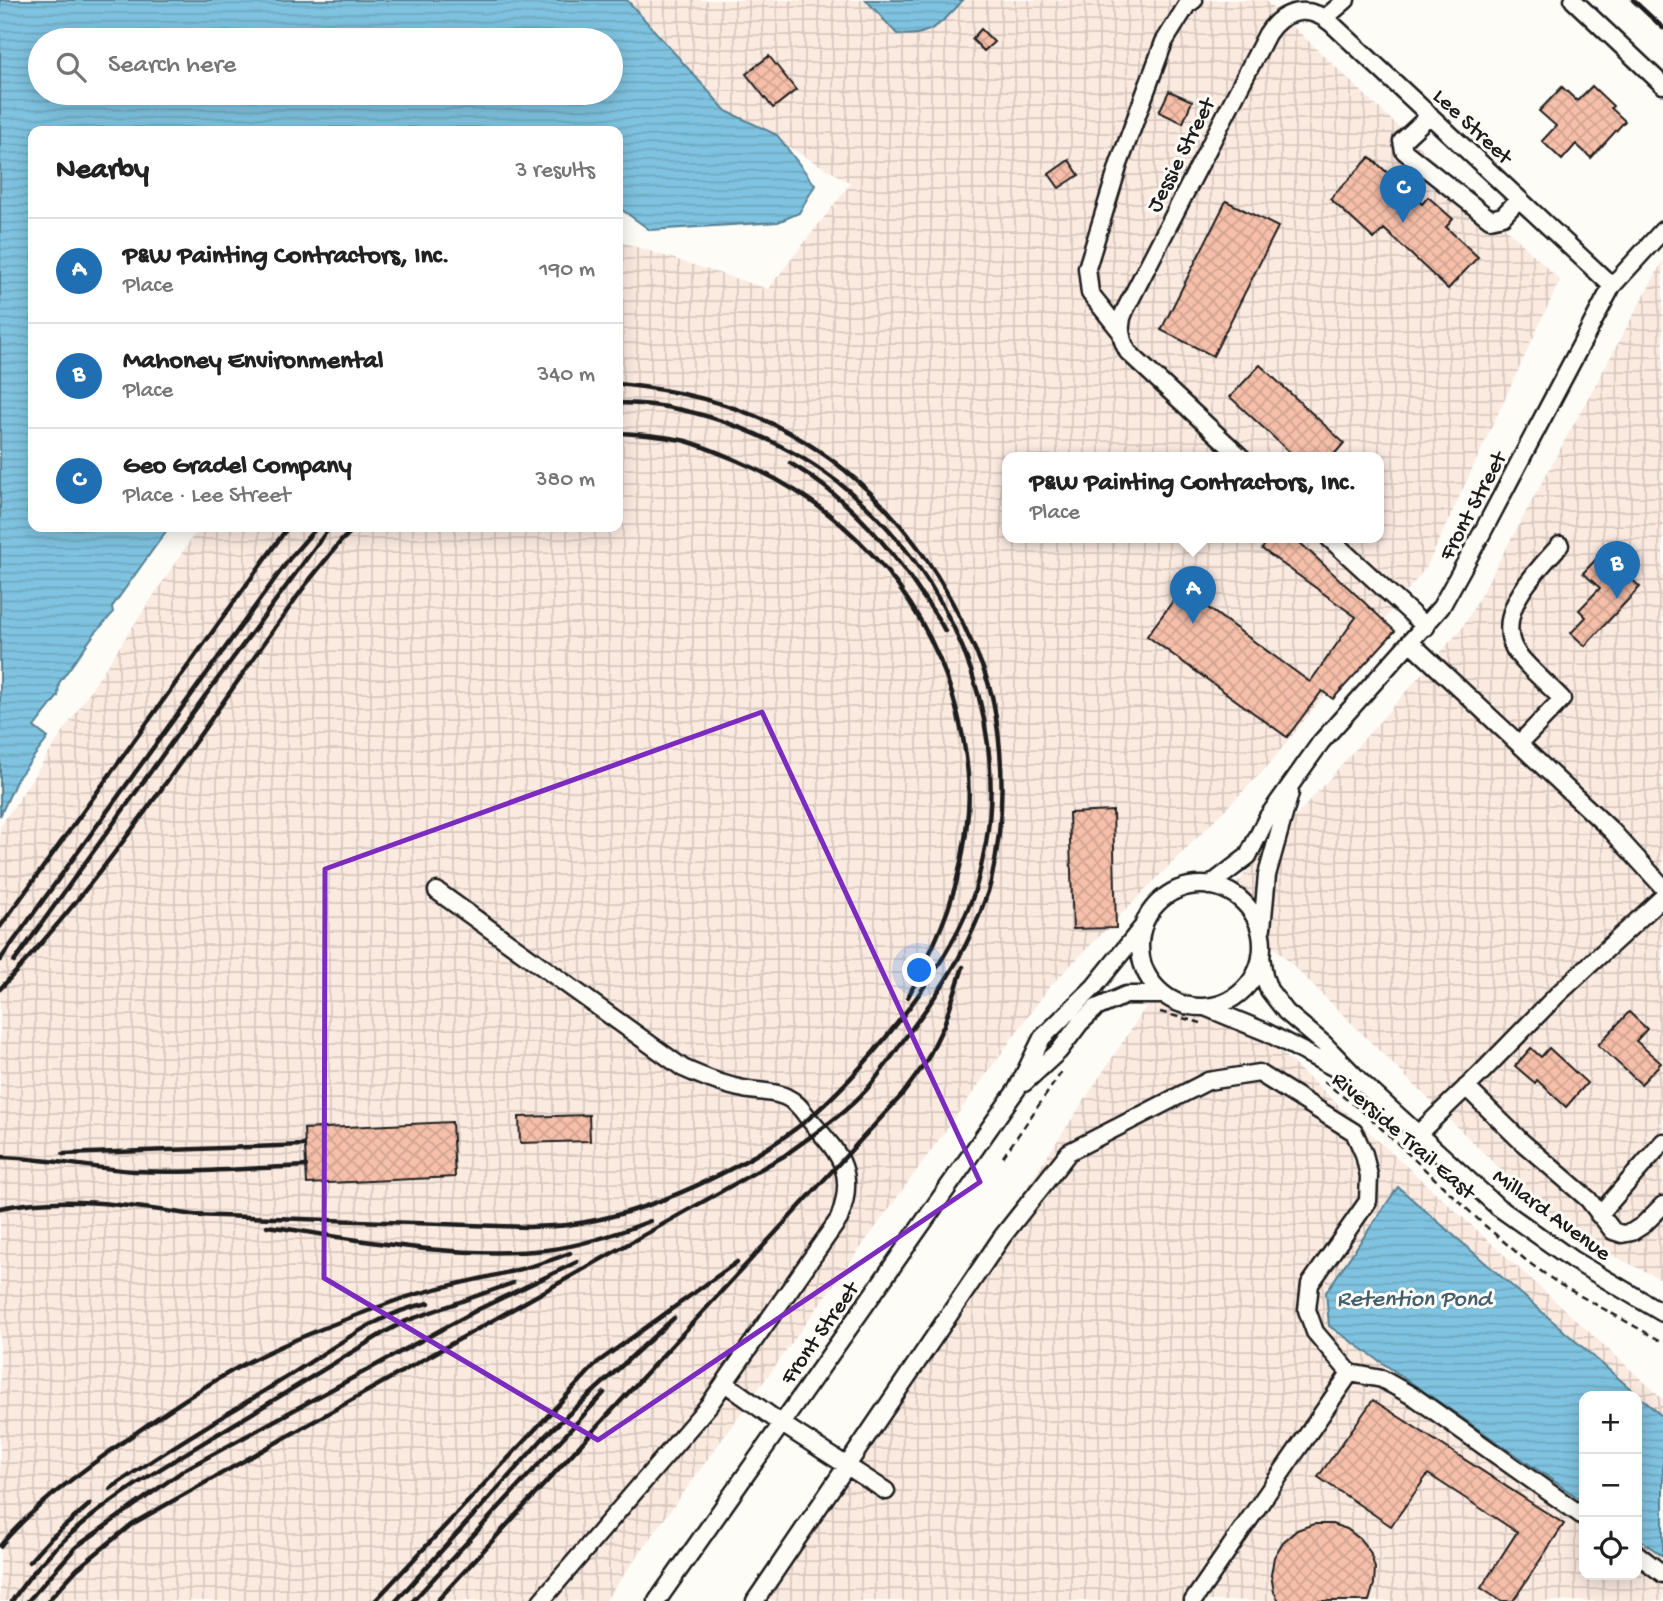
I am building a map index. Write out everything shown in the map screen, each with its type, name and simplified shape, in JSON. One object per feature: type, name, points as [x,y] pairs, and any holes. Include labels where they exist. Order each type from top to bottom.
[{"type":"street","points":[[1194,0],[1187,5],[1164,41],[1119,164],[1087,268],[1090,293],[1121,332],[1128,352],[1236,452]]},
{"type":"street","name":"Lee Street","points":[[1280,0],[1298,11],[1313,12],[1325,18],[1612,286]]},
{"type":"street","points":[[1325,18],[1346,0]]},
{"type":"street","points":[[1573,0],[1663,85]]},
{"type":"street","name":"Jessie Street","points":[[1121,332],[1121,318],[1266,34],[1280,19],[1298,11]]},
{"type":"street","points":[[1430,115],[1402,141],[1404,151],[1490,219],[1503,215],[1519,199]]},
{"type":"street","name":"Front Street","points":[[1209,886],[1248,856],[1267,818],[1343,715],[1441,607],[1612,286],[1663,230]]},
{"type":"street","points":[[1335,543],[1426,626]]},
{"type":"street","points":[[1519,744],[1562,699],[1514,649],[1510,635],[1511,613],[1525,584],[1560,545]]},
{"type":"street","points":[[1411,643],[1612,831],[1663,887]]},
{"type":"street","name":"Front Street","points":[[1261,937],[1267,875],[1292,784]]},
{"type":"street","points":[[1209,886],[1229,892],[1245,905],[1257,922],[1261,937],[1261,956],[1255,975],[1242,991],[1225,1002],[1205,1007],[1184,1005],[1164,995],[1153,985],[1143,966],[1140,946],[1144,925],[1154,908],[1168,895],[1190,887],[1209,886]]},
{"type":"street","points":[[437,891],[683,1068],[711,1081],[783,1095],[799,1105],[842,1161],[847,1176],[848,1197],[839,1219],[725,1383],[541,1601]]},
{"type":"street","points":[[1419,1133],[1558,994],[1663,897]]},
{"type":"street","name":"Front Street","points":[[657,1601],[1017,1089],[1042,1038],[1094,986],[1144,925]]},
{"type":"street","name":"Millard Avenue","points":[[1261,956],[1266,982],[1279,1005],[1498,1206],[1573,1260],[1663,1313]]},
{"type":"street","name":"Front Street","points":[[1017,1089],[1059,1051],[1080,1023],[1096,1009],[1126,995],[1164,995]]},
{"type":"street","name":"Millard Avenue","points":[[1205,1007],[1266,1032],[1362,1083]]},
{"type":"street","points":[[755,1601],[1002,1237],[1069,1152],[1208,1082],[1259,1073],[1354,1132],[1364,1154],[1369,1177],[1368,1201],[1310,1284],[1307,1310],[1315,1332],[1350,1373],[1382,1379],[1416,1398],[1579,1513]]},
{"type":"street","points":[[1466,1087],[1522,1142],[1588,1199],[1613,1231],[1622,1234],[1632,1232],[1663,1205]]},
{"type":"street","points":[[1599,1215],[1663,1142]]},
{"type":"street","points":[[1194,1601],[1350,1373]]},
{"type":"street","points":[[725,1383],[782,1424],[886,1491]]},
{"type":"street","points":[[1642,1558],[1663,1574]]},
{"type":"path","points":[[1158,1011],[1205,1025]]},
{"type":"path","points":[[1003,1157],[1067,1065]]},
{"type":"path","name":"Riverside Trail East","points":[[1322,1081],[1367,1115],[1482,1223],[1528,1262],[1559,1284],[1663,1342]]},
{"type":"highlighted area","points":[[762,712],[980,1182],[598,1440],[324,1278],[325,869]]},
{"type":"shaded area","points":[[627,0],[866,0],[897,34],[942,24],[963,0],[1265,0],[1560,280],[1427,566],[1267,767],[1050,986],[605,1601],[0,1601],[0,827],[196,532],[623,532],[623,243],[768,289],[851,183],[726,111]]},
{"type":"shaded area","points":[[1663,261],[1663,1280],[1564,1232],[1224,898],[1463,627]]},
{"type":"shaded area","points":[[1161,984],[1236,1012],[1663,1399],[1663,1601],[753,1601]]},
{"type":"water","points":[[0,0],[627,0],[726,111],[777,135],[815,185],[799,213],[778,222],[650,230],[623,211],[623,126],[28,126],[28,532],[165,532],[112,607],[113,613],[59,683],[58,696],[34,727],[48,738],[17,779],[0,816]]},
{"type":"water","points":[[866,0],[963,0],[934,27],[908,35],[897,34]]},
{"type":"water","name":"Retention Pond","points":[[1398,1187],[1633,1391],[1579,1391],[1579,1499],[1329,1326],[1326,1292]]},
{"type":"water","name":"Retention Pond","points":[[1642,1399],[1663,1417],[1663,1556],[1642,1541]]},
{"type":"building","points":[[981,29],[994,42],[984,51],[972,39]]},
{"type":"building","points":[[769,56],[796,90],[773,108],[746,74]]},
{"type":"building","points":[[1592,86],[1625,121],[1591,158],[1576,144],[1562,160],[1542,141],[1556,126],[1539,111],[1562,87],[1577,101]]},
{"type":"building","points":[[1169,91],[1192,101],[1183,123],[1159,112]]},
{"type":"building","points":[[1370,157],[1422,204],[1428,197],[1453,219],[1446,227],[1478,257],[1448,289],[1384,229],[1374,239],[1330,199]]},
{"type":"building","points":[[1069,160],[1079,175],[1059,188],[1049,174]]},
{"type":"building","points":[[1226,201],[1278,227],[1213,356],[1161,330]]},
{"type":"building","points":[[1260,365],[1344,443],[1336,452],[1290,452],[1230,397]]},
{"type":"building","points":[[1266,543],[1300,543],[1395,631],[1333,699],[1322,691],[1287,737],[1147,636],[1182,589],[1310,682],[1356,617],[1262,549]]},
{"type":"building","points":[[1603,552],[1640,587],[1585,646],[1571,633],[1586,617],[1579,610],[1600,588],[1583,573]]},
{"type":"building","points":[[1113,811],[1116,928],[1073,929],[1069,813]]},
{"type":"building","points":[[1629,1012],[1647,1029],[1636,1041],[1661,1063],[1641,1084],[1598,1045]]},
{"type":"building","points":[[1531,1048],[1541,1057],[1549,1048],[1587,1083],[1566,1107],[1537,1080],[1535,1083],[1515,1066]]},
{"type":"building","points":[[589,1115],[590,1141],[520,1143],[519,1117]]},
{"type":"building","points":[[452,1122],[455,1177],[307,1184],[304,1129]]},
{"type":"building","points":[[1373,1400],[1564,1524],[1513,1601],[1501,1601],[1481,1588],[1517,1532],[1428,1474],[1391,1526],[1318,1477]]},
{"type":"building","points":[[1314,1524],[1332,1524],[1347,1529],[1360,1539],[1370,1552],[1375,1568],[1369,1601],[1279,1601],[1274,1592],[1271,1575],[1274,1557],[1283,1542],[1297,1530]]},
{"type":"railway","points":[[1633,0],[1663,28]]},
{"type":"railway","points":[[48,1601],[77,1569],[132,1524],[784,1156],[848,1107],[877,1077],[938,992],[973,929],[990,885],[996,858],[1002,789],[999,742],[992,696],[985,673],[937,576],[918,547],[873,495],[820,451],[770,423],[728,406],[663,390],[623,385]]},
{"type":"railway","points":[[191,1215],[527,1227],[567,1225],[633,1210],[727,1171],[783,1138],[807,1120],[875,1051],[948,950],[965,916],[980,871],[991,794],[988,745],[979,696],[963,649],[942,605],[916,563],[884,525],[849,491],[825,473],[770,441],[710,417],[649,405],[623,403]]},
{"type":"railway","points":[[623,433],[669,438],[699,445],[774,478],[810,500],[842,525],[898,585],[939,657],[957,711],[966,754],[969,798],[956,886],[931,952],[908,997]]},
{"type":"railway","points":[[790,463],[828,489],[862,520],[906,572],[945,631]]},
{"type":"railway","points":[[0,927],[284,532]]},
{"type":"railway","points":[[0,960],[290,558],[313,532]]},
{"type":"railway","points":[[14,962],[326,532]]},
{"type":"railway","points":[[0,989],[83,893],[160,791],[307,583],[351,532]]},
{"type":"railway","points":[[437,1601],[902,1095],[926,1062],[944,1025],[963,967]]},
{"type":"railway","points":[[63,1154],[304,1145]]},
{"type":"railway","points":[[0,1157],[155,1172],[306,1166]]},
{"type":"railway","points":[[0,1208],[76,1202],[125,1205],[201,1216]]},
{"type":"railway","points":[[267,1226],[406,1247],[511,1252],[572,1246],[650,1221]]},
{"type":"railway","points":[[0,1546],[38,1507],[80,1473],[142,1428],[248,1362],[302,1337],[395,1301],[549,1261],[570,1253]]},
{"type":"railway","points":[[28,1601],[76,1547],[184,1470],[479,1309],[577,1262]]},
{"type":"railway","points":[[375,1601],[598,1362],[737,1262]]},
{"type":"railway","points":[[12,1601],[32,1574],[80,1526],[163,1467],[385,1332],[406,1321],[513,1283]]},
{"type":"railway","points":[[110,1489],[371,1324],[409,1308],[429,1303]]},
{"type":"railway","points":[[396,1601],[547,1434],[674,1318]]},
{"type":"railway","points":[[413,1601],[604,1393]]},
{"type":"railway","points":[[29,1562],[50,1539],[90,1504]]},
{"type":"place","name":"Geo Gradel Company","points":[[1403,223]]},
{"type":"place","name":"Mahoney Environmental","points":[[1617,599]]},
{"type":"place","name":"P&W Painting Contractors, Inc.","points":[[1193,624]]}]
